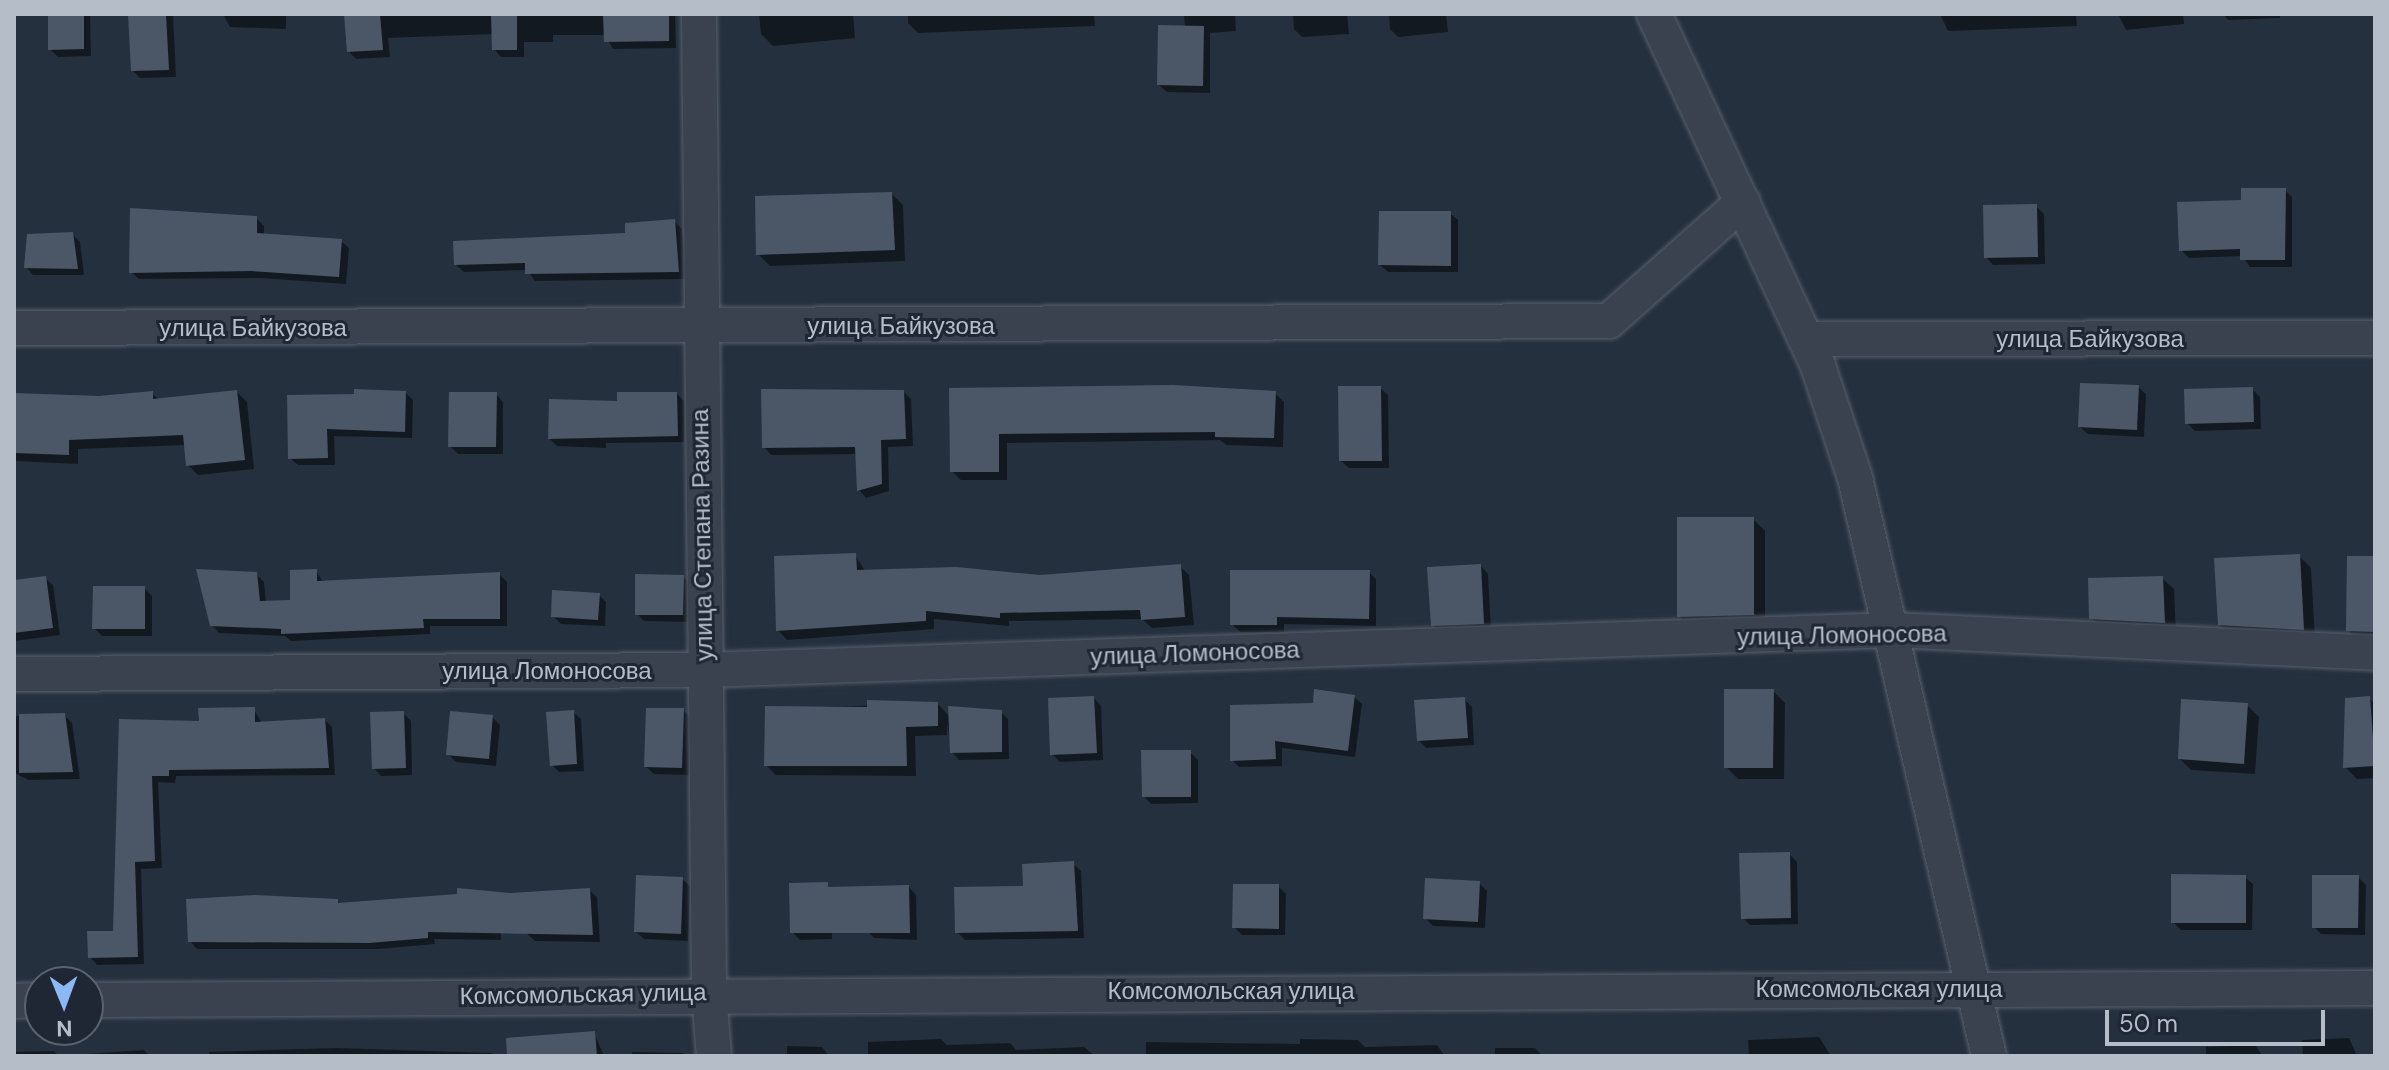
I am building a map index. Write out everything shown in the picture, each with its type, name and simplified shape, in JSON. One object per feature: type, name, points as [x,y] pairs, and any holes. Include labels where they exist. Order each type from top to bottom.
[{"type":"street","name":"улица Степана Разина","points":[[699,14],[699,327],[709,993],[714,1056]]},
{"type":"street","points":[[1654,14],[1806,339],[1855,478],[1893,630],[1989,1056]]},
{"type":"street","name":"улица Байкузова","points":[[14,328],[1609,321],[1743,202]]},
{"type":"street","name":"улица Байкузова","points":[[1806,339],[2375,338]]},
{"type":"street","name":"улица Ломоносова","points":[[14,674],[704,670],[1893,630],[2375,653]]},
{"type":"street","name":"Комсомольская улица","points":[[104,1000],[709,993],[2375,988]]},
{"type":"building","points":[[48,14],[84,14],[84,49],[48,50]]},
{"type":"building","points":[[128,14],[166,14],[169,70],[131,71]]},
{"type":"building","points":[[344,14],[380,14],[383,50],[347,52]]},
{"type":"building","points":[[491,14],[517,14],[517,50],[492,50]]},
{"type":"building","points":[[603,14],[669,14],[669,41],[604,42]]},
{"type":"building","points":[[1158,25],[1204,26],[1203,86],[1157,85]]},
{"type":"building","points":[[2241,188],[2286,188],[2285,260],[2240,260],[2240,249],[2179,251],[2177,202],[2241,200]]},
{"type":"building","points":[[892,192],[895,250],[756,255],[755,196]]},
{"type":"building","points":[[2037,204],[2038,257],[1984,258],[1983,205]]},
{"type":"building","points":[[130,208],[257,216],[257,233],[342,239],[339,277],[251,271],[129,273]]},
{"type":"building","points":[[1379,211],[1451,211],[1451,266],[1378,265]]},
{"type":"building","points":[[675,219],[679,272],[525,274],[525,263],[454,265],[453,241],[625,233],[625,223]]},
{"type":"building","points":[[73,232],[78,269],[24,268],[27,234]]},
{"type":"building","points":[[2080,383],[2139,385],[2137,430],[2078,427]]},
{"type":"building","points":[[1173,385],[1276,391],[1274,438],[1215,437],[1215,432],[999,434],[999,472],[950,472],[949,388]]},
{"type":"building","points":[[1338,386],[1381,386],[1382,461],[1339,461]]},
{"type":"building","points":[[2253,387],[2254,422],[2185,424],[2184,389]]},
{"type":"building","points":[[354,389],[406,391],[405,432],[327,429],[328,458],[288,459],[287,395],[354,394]]},
{"type":"building","points":[[761,389],[904,390],[906,439],[881,440],[882,484],[857,491],[855,447],[762,448]]},
{"type":"building","points":[[237,390],[245,460],[186,466],[183,435],[69,440],[69,455],[14,453],[14,393],[99,396],[153,391],[153,399]]},
{"type":"building","points":[[449,392],[497,392],[496,447],[448,447]]},
{"type":"building","points":[[617,392],[677,392],[678,436],[548,439],[549,399],[617,401]]},
{"type":"building","points":[[1677,517],[1754,517],[1754,615],[1677,617]]},
{"type":"building","points":[[856,553],[857,570],[956,567],[1040,575],[1181,564],[1185,617],[1141,620],[1140,610],[1000,613],[1000,618],[926,611],[926,621],[776,631],[774,556]]},
{"type":"building","points":[[2300,554],[2304,630],[2218,625],[2214,558]]},
{"type":"building","points":[[2347,556],[2375,556],[2375,632],[2346,631]]},
{"type":"building","points":[[1481,564],[1484,624],[1431,626],[1427,567]]},
{"type":"building","points":[[196,569],[257,572],[260,601],[290,600],[290,570],[317,569],[317,581],[500,572],[500,619],[423,619],[424,628],[281,634],[281,629],[210,626]]},
{"type":"building","points":[[1230,570],[1370,570],[1369,619],[1277,617],[1277,625],[1230,625]]},
{"type":"building","points":[[635,574],[684,575],[683,615],[635,615]]},
{"type":"building","points":[[46,576],[53,628],[14,633],[14,580]]},
{"type":"building","points":[[2163,576],[2165,623],[2089,619],[2088,578]]},
{"type":"building","points":[[93,586],[145,586],[145,629],[92,629]]},
{"type":"building","points":[[552,590],[600,593],[598,620],[551,617]]},
{"type":"building","points":[[1314,689],[1355,695],[1348,751],[1275,741],[1276,759],[1230,761],[1230,705],[1313,703]]},
{"type":"building","points":[[1724,689],[1774,689],[1773,768],[1724,768]]},
{"type":"building","points":[[1094,696],[1097,753],[1050,755],[1048,698]]},
{"type":"building","points":[[2370,696],[2375,766],[2343,768],[2345,698]]},
{"type":"building","points":[[1465,697],[1468,738],[1417,741],[1414,700]]},
{"type":"building","points":[[2181,699],[2248,703],[2244,764],[2178,759]]},
{"type":"building","points":[[867,700],[938,702],[938,726],[906,727],[907,766],[764,766],[765,706],[867,707]]},
{"type":"building","points":[[948,706],[1002,710],[1002,752],[950,753]]},
{"type":"building","points":[[255,707],[255,722],[325,718],[329,768],[169,770],[169,776],[152,776],[155,861],[135,862],[138,957],[88,958],[87,931],[113,931],[119,719],[199,721],[198,708]]},
{"type":"building","points":[[646,708],[684,708],[682,768],[644,767]]},
{"type":"building","points":[[574,710],[577,764],[550,766],[546,712]]},
{"type":"building","points":[[404,711],[406,768],[372,769],[370,712]]},
{"type":"building","points":[[450,711],[493,715],[489,759],[446,755]]},
{"type":"building","points":[[65,713],[73,772],[19,773],[19,714]]},
{"type":"building","points":[[1141,750],[1191,750],[1191,797],[1142,797]]},
{"type":"building","points":[[1790,852],[1791,918],[1741,919],[1739,853]]},
{"type":"building","points":[[1074,861],[1078,931],[955,933],[954,887],[1023,886],[1022,864]]},
{"type":"building","points":[[2171,874],[2246,875],[2246,923],[2171,923]]},
{"type":"building","points":[[636,875],[683,877],[681,934],[634,932]]},
{"type":"building","points":[[2312,875],[2359,875],[2358,928],[2312,928]]},
{"type":"building","points":[[1425,878],[1480,881],[1478,922],[1423,919]]},
{"type":"building","points":[[828,882],[828,887],[909,885],[910,933],[790,933],[789,883]]},
{"type":"building","points":[[1233,884],[1279,884],[1279,929],[1232,928]]},
{"type":"building","points":[[457,888],[511,893],[590,888],[593,935],[428,932],[428,938],[369,943],[188,942],[186,899],[255,895],[338,899],[338,903],[457,894]]},
{"type":"building","points":[[595,1031],[597,1056],[507,1056],[506,1038]]}]
